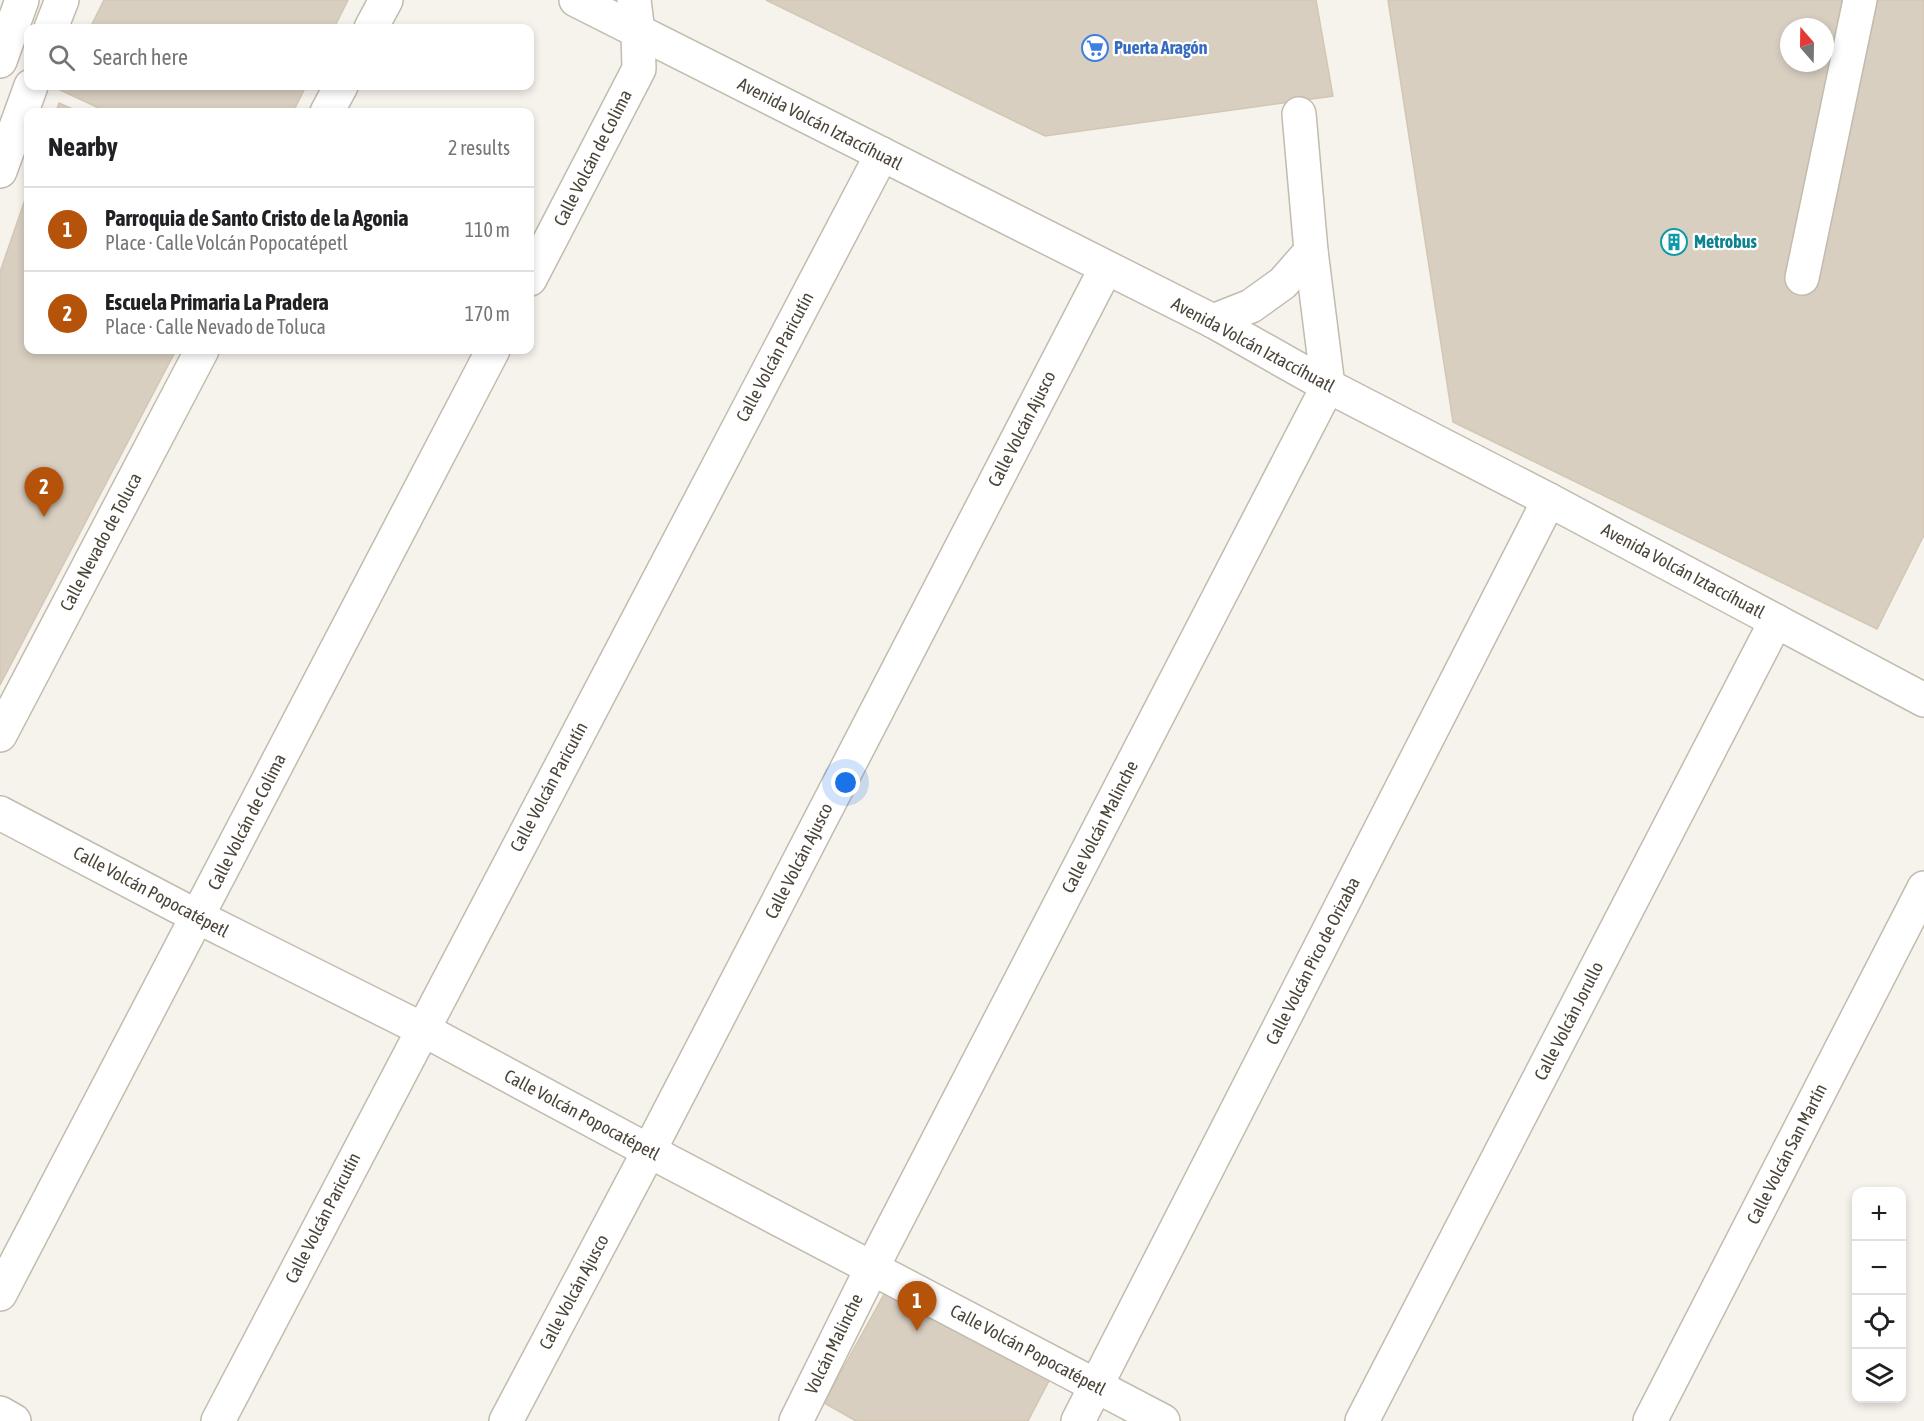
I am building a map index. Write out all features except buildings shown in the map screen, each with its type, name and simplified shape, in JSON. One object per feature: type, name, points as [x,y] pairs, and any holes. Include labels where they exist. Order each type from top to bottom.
[{"type":"street","points":[[0,61],[22,0]]},
{"type":"street","points":[[53,24],[62,0]]},
{"type":"street","points":[[373,24],[386,0]]},
{"type":"street","name":"Avenida Volcán Iztaccíhuatl","points":[[576,0],[1213,321],[1328,386],[1549,500],[1924,700]]},
{"type":"street","name":"Calle Volcán de Colima","points":[[534,271],[639,69],[634,0]]},
{"type":"street","points":[[1802,278],[1860,0]]},
{"type":"street","points":[[0,171],[30,90]]},
{"type":"street","points":[[329,108],[339,90]]},
{"type":"street","points":[[1299,114],[1311,251],[1328,386]]},
{"type":"street","name":"Calle Volcán Paricutín","points":[[218,1421],[882,154]]},
{"type":"street","points":[[1213,321],[1251,306],[1283,283],[1311,251]]},
{"type":"street","name":"Calle Volcán Ajusco","points":[[506,1421],[649,1151],[1106,268]]},
{"type":"street","name":"Calle Nevado de Toluca","points":[[0,735],[200,354]]},
{"type":"street","name":"Calle Volcán de Colima","points":[[0,1294],[491,354]]},
{"type":"street","name":"Calle Volcán Malinche","points":[[872,1268],[1328,386]]},
{"type":"street","name":"Calle Volcán Pico de Orizaba","points":[[1078,1421],[1549,500]]},
{"type":"street","name":"Calle Volcán Jorullo","points":[[1362,1421],[1776,621]]},
{"type":"street","name":"Calle Volcán Popocatépetl","points":[[0,813],[198,917],[422,1029],[1163,1421]]},
{"type":"street","name":"Calle Volcán San Martín","points":[[1650,1421],[1924,888]]},
{"type":"street","name":"Volcán Malinche","points":[[796,1421],[872,1268]]},
{"type":"street","points":[[0,1413],[14,1421]]},
{"type":"place","name":"Puerta Aragón","points":[[1095,48]]},
{"type":"place","name":"Metrobus","points":[[1674,242]]},
{"type":"place","name":"Escuela Primaria La Pradera","points":[[44,517]]},
{"type":"place","name":"Parroquia de Santo Cristo de la Agonia","points":[[917,1331]]}]
